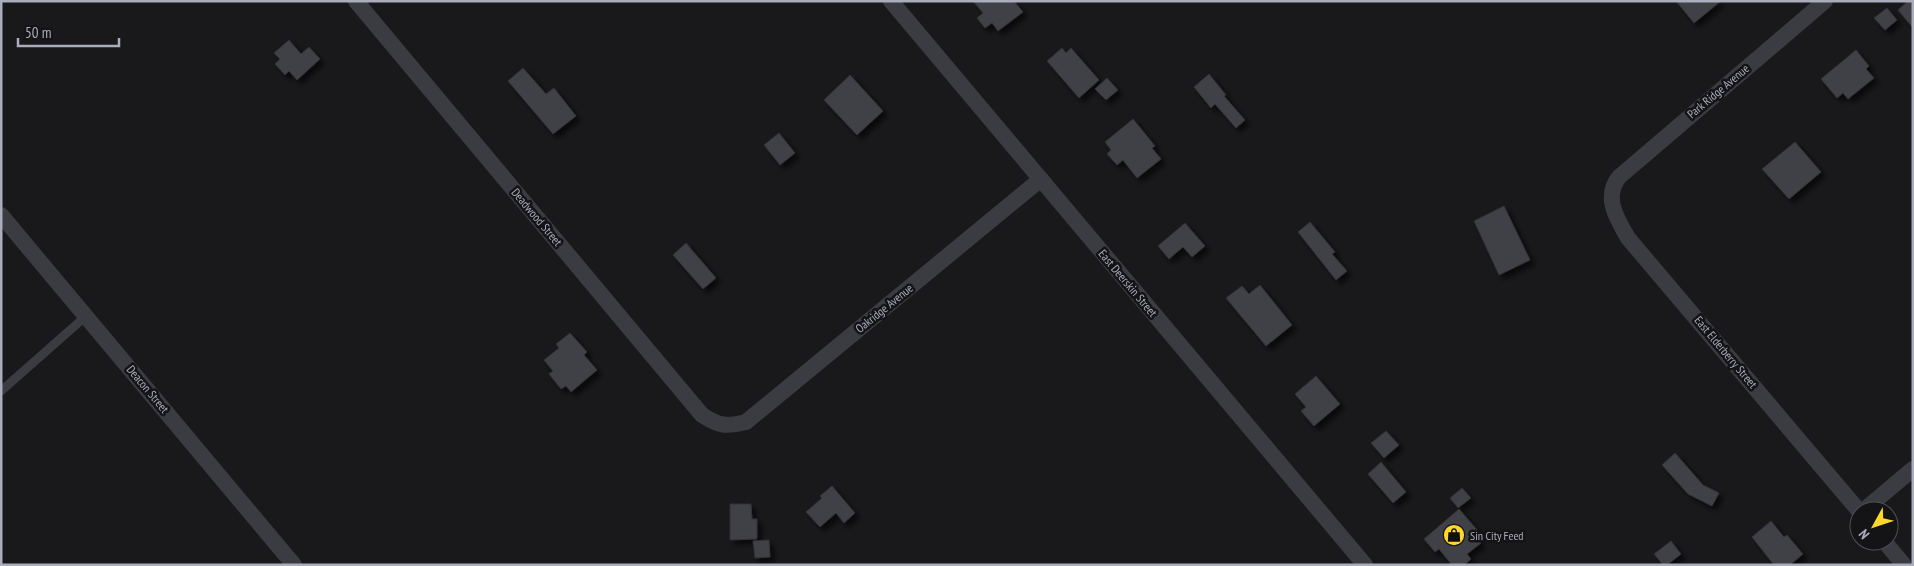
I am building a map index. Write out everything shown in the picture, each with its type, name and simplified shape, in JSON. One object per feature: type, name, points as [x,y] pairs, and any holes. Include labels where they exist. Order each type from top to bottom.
[{"type":"street","name":"Deadwood Street","points":[[356,1],[702,415],[722,425]]},
{"type":"street","name":"East Deerskin Street","points":[[891,1],[1366,565]]},
{"type":"street","name":"Park Ridge Avenue","points":[[1614,184],[1651,148],[1825,1]]},
{"type":"street","name":"Oakridge Avenue","points":[[722,425],[730,426],[746,422],[1041,179]]},
{"type":"street","name":"East Elderberry Street","points":[[1614,184],[1611,197],[1616,217],[1628,238],[1852,501]]},
{"type":"street","name":"Deacon Street","points":[[1,214],[294,565]]},
{"type":"street","points":[[1873,501],[1913,469]]},
{"type":"street","points":[[1892,551],[1904,565]]},
{"type":"lane","points":[[1,391],[86,316]]},
{"type":"building","points":[[973,1],[1014,1],[1023,12],[998,31],[992,23],[985,28],[977,18],[983,13]]},
{"type":"building","points":[[1676,1],[1721,1],[1694,23]]},
{"type":"building","points":[[1908,1],[1913,1],[1913,28],[1898,10]]},
{"type":"building","points":[[1887,8],[1897,20],[1885,30],[1874,18]]},
{"type":"building","points":[[289,40],[301,54],[309,47],[320,59],[297,80],[289,71],[285,75],[275,64],[280,59],[274,53]]},
{"type":"building","points":[[1062,48],[1066,53],[1071,48],[1099,80],[1079,98],[1047,61]]},
{"type":"building","points":[[1856,50],[1869,66],[1866,69],[1874,78],[1848,99],[1843,93],[1837,98],[1821,79]]},
{"type":"building","points":[[523,68],[546,94],[554,88],[576,116],[553,134],[508,81]]},
{"type":"building","points":[[1209,74],[1226,95],[1224,96],[1245,120],[1236,128],[1215,104],[1211,108],[1194,87]]},
{"type":"building","points":[[850,75],[883,111],[857,135],[824,100]]},
{"type":"building","points":[[1107,78],[1118,90],[1106,100],[1095,89]]},
{"type":"building","points":[[1133,119],[1155,146],[1152,148],[1161,159],[1137,178],[1123,160],[1117,165],[1107,154],[1111,150],[1105,142]]},
{"type":"building","points":[[779,133],[795,153],[780,165],[764,145]]},
{"type":"building","points":[[1795,142],[1821,172],[1789,199],[1762,169]]},
{"type":"building","points":[[1504,206],[1530,260],[1499,275],[1474,221]]},
{"type":"building","points":[[1310,222],[1335,252],[1332,254],[1347,271],[1336,280],[1298,232]]},
{"type":"building","points":[[1185,223],[1205,246],[1192,257],[1183,247],[1169,259],[1158,246]]},
{"type":"building","points":[[686,243],[716,278],[703,289],[673,255]]},
{"type":"building","points":[[1260,285],[1292,325],[1266,346],[1226,298],[1242,286],[1249,294]]},
{"type":"building","points":[[570,333],[587,352],[584,355],[597,370],[571,392],[566,386],[561,389],[549,374],[553,371],[544,360],[559,348],[556,344]]},
{"type":"building","points":[[1316,376],[1340,404],[1314,426],[1301,411],[1306,407],[1295,394]]},
{"type":"building","points":[[1386,431],[1399,445],[1384,458],[1371,443]]},
{"type":"building","points":[[1675,453],[1703,485],[1719,493],[1712,506],[1688,494],[1662,465]]},
{"type":"building","points":[[1381,462],[1406,492],[1393,503],[1368,474]]},
{"type":"building","points":[[832,486],[855,513],[844,523],[836,513],[820,527],[806,512]]},
{"type":"building","points":[[1462,488],[1471,498],[1458,508],[1450,498]]},
{"type":"building","points":[[730,504],[751,504],[752,519],[757,519],[757,539],[730,540]]},
{"type":"building","points":[[1459,509],[1479,532],[1475,536],[1481,543],[1467,554],[1471,559],[1464,565],[1452,565],[1439,549],[1435,552],[1424,539]]},
{"type":"building","points":[[1771,521],[1784,537],[1787,535],[1803,554],[1790,565],[1774,565],[1752,537]]},
{"type":"building","points":[[769,540],[770,557],[755,558],[753,541]]},
{"type":"building","points":[[1671,541],[1681,554],[1667,565],[1663,565],[1654,554]]},
{"type":"place","name":"Sin City Feed","points":[[1454,535]]}]
